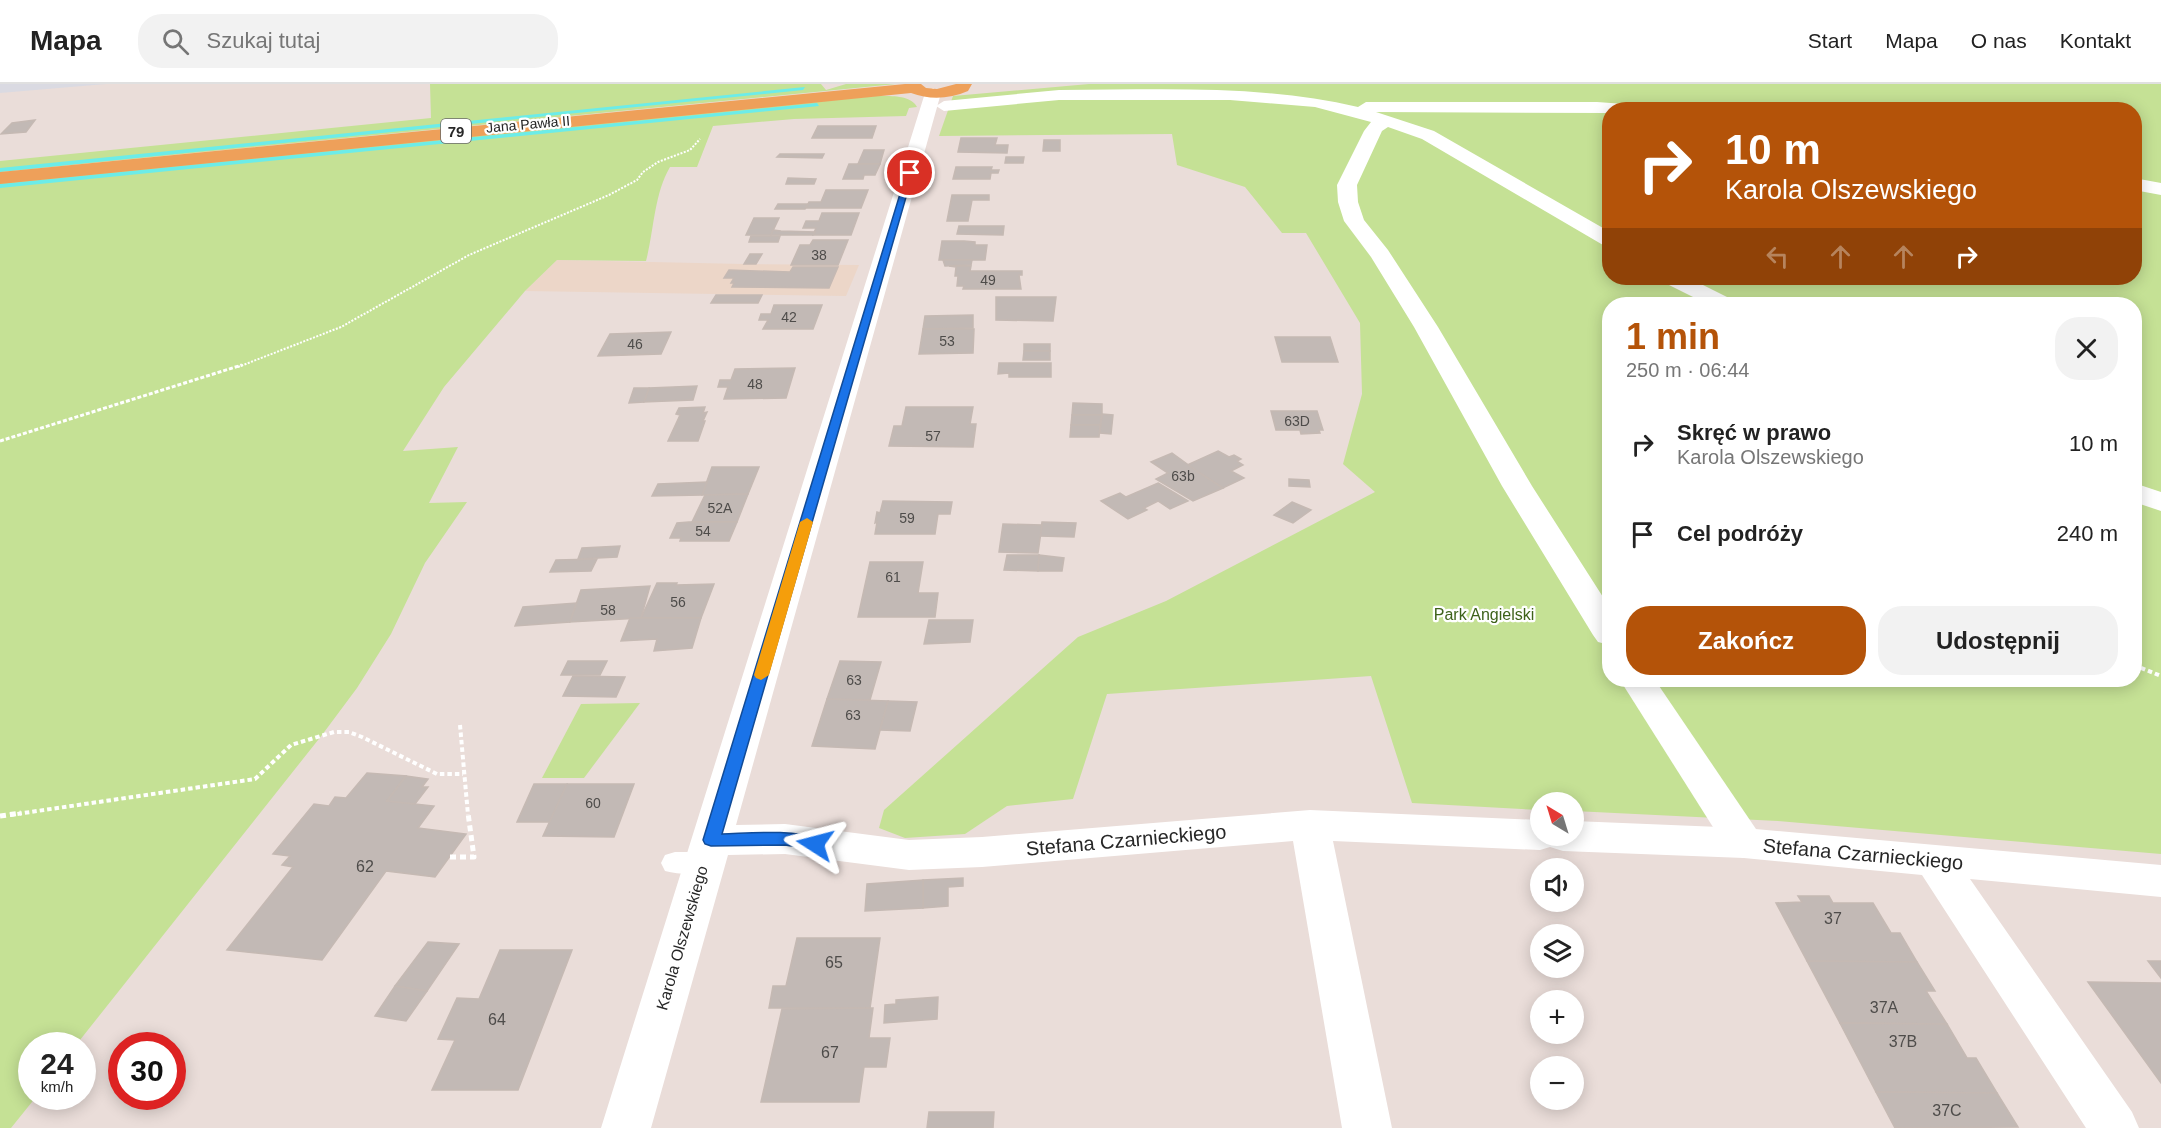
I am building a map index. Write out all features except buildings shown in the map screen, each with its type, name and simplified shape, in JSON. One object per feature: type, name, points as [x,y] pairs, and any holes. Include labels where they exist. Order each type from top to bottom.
[{"type":"main road","name":"79","points":[[926,93],[954,91],[962,88],[964,84]]},
{"type":"main road","name":"Jana Pawła II","points":[[0,178],[483,128],[926,93]]},
{"type":"street","points":[[926,93],[1230,95],[1288,99],[1340,108],[1440,141],[1602,236]]},
{"type":"street","name":"Karola Olszewskiego","points":[[626,1128],[697,855],[926,93]]},
{"type":"street","points":[[1340,108],[1602,108]]},
{"type":"street","points":[[1386,122],[1376,126],[1347,185],[1348,202],[1354,220],[1380,255],[1426,327],[1517,486],[1602,622]]},
{"type":"street","points":[[2142,185],[2161,189]]},
{"type":"street","points":[[1686,285],[1710,297]]},
{"type":"street","points":[[2142,495],[2161,502]]},
{"type":"street","points":[[1642,687],[1744,843]]},
{"type":"street","points":[[1310,825],[1367,1128]]},
{"type":"street","name":"Stefana Czarnieckiego","points":[[697,855],[785,839],[909,855],[982,852],[1310,825],[1530,835]]},
{"type":"street","name":"Stefana Czarnieckiego","points":[[1584,837],[1744,843],[2161,881]]},
{"type":"street","points":[[1934,860],[2114,1128]]},
{"type":"path","points":[[0,441],[232,369],[341,327],[469,255],[609,195],[637,180],[643,172],[658,162],[690,150],[702,135]]},
{"type":"path","points":[[2142,668],[2161,676]]},
{"type":"path","points":[[450,856],[474,856],[463,774],[460,724]]},
{"type":"path","points":[[0,816],[255,779],[291,745],[334,732],[349,732],[362,737],[437,774],[463,774]]},
{"type":"shaded area","points":[[0,84],[106,84],[0,93]]},
{"type":"shaded area","points":[[557,260],[859,265],[846,296],[525,291]]},
{"type":"green space","points":[[430,84],[821,84],[826,90],[846,84],[896,84],[0,172],[0,161],[431,118]]},
{"type":"green space","name":"Park Angielski","points":[[1089,84],[2161,84],[2161,854],[1778,821],[1584,811],[1584,792],[1530,792],[1530,809],[1412,803],[1371,676],[1107,694],[1073,799],[1007,806],[965,834],[905,838],[879,828],[884,810],[1078,637],[1166,601],[1375,492],[1343,464],[1362,394],[1360,323],[1306,233],[1282,233],[1245,187],[1177,165],[1172,134],[939,136],[953,96]]},
{"type":"green space","points":[[875,96],[904,98],[917,107],[909,108],[906,116],[794,119],[713,126],[697,167],[670,167],[657,201],[646,261],[557,260],[525,291],[444,387],[403,451],[458,447],[429,503],[467,502],[425,563],[391,634],[357,688],[322,735],[86,1032],[18,1032],[18,1110],[26,1110],[11,1128],[0,1128],[0,183]]},
{"type":"green space","points":[[640,703],[584,778],[542,778],[581,704]]},
{"type":"waterway","points":[[0,170],[803,88]]},
{"type":"waterway","points":[[0,186],[817,105]]},
{"type":"slow traffic","points":[[761,675],[807,522]]},
{"type":"route","points":[[815,844],[785,839],[711,840],[910,173]]}]
